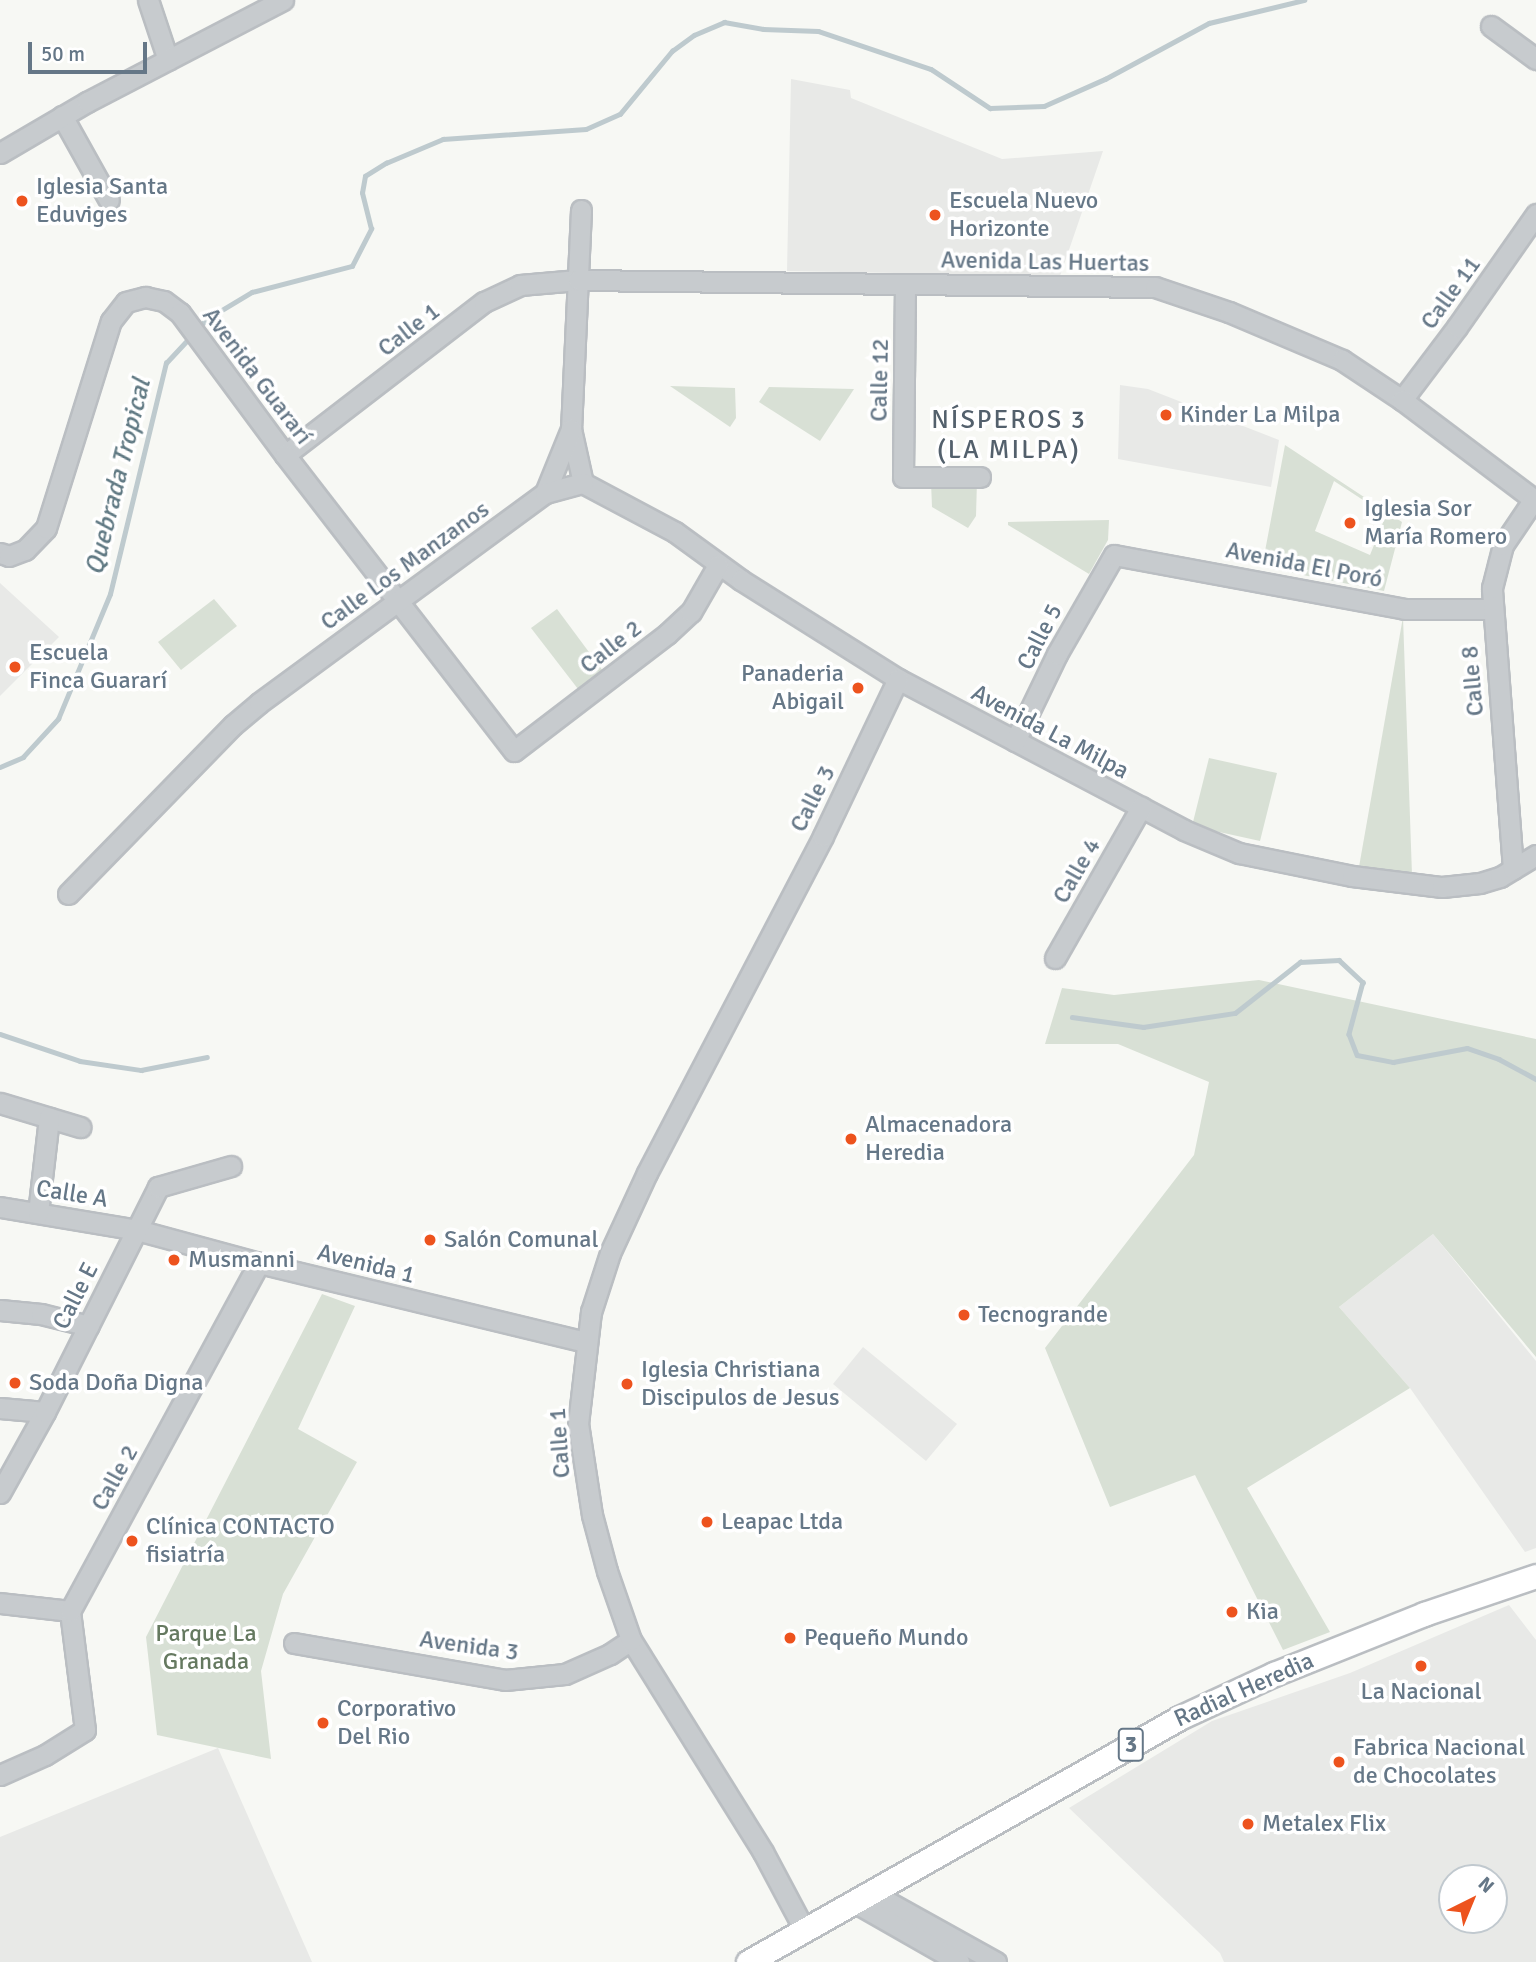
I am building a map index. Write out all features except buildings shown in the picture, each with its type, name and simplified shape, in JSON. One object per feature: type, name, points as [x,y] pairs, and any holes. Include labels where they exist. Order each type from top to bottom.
[{"type":"main road","name":"Radial Heredia","points":[[748,1962],[863,1898],[975,1830],[1209,1703],[1424,1614],[1536,1576]]},
{"type":"street","points":[[148,0],[168,60]]},
{"type":"street","points":[[0,153],[62,116],[283,0]]},
{"type":"street","points":[[1491,26],[1536,59]]},
{"type":"street","points":[[62,116],[109,200]]},
{"type":"street","points":[[582,210],[571,429],[583,483]]},
{"type":"street","name":"Calle 11","points":[[1402,400],[1536,214]]},
{"type":"street","name":"Avenida Las Huertas","points":[[578,280],[1156,287],[1229,312],[1342,360],[1402,400],[1535,500]]},
{"type":"street","name":"Calle 1","points":[[285,455],[484,302],[520,285],[578,280]]},
{"type":"street","name":"Calle 12","points":[[905,284],[903,477],[980,477]]},
{"type":"street","name":"Avenida Guararí","points":[[0,553],[9,556],[25,550],[46,528],[111,321],[126,302],[145,297],[164,301],[180,313],[285,455],[514,751]]},
{"type":"street","points":[[545,493],[571,429]]},
{"type":"street","name":"Calle Los Manzanos","points":[[68,894],[233,725],[545,493],[583,483]]},
{"type":"street","name":"Avenida La Milpa","points":[[583,483],[675,532],[719,565],[898,679],[1184,830],[1239,853],[1339,874],[1442,887],[1480,883],[1513,869],[1536,855]]},
{"type":"street","name":"Calle 8","points":[[1513,869],[1491,609],[1492,588],[1503,545],[1535,500]]},
{"type":"street","name":"Avenida El Poró","points":[[1110,557],[1119,554],[1404,609],[1491,609]]},
{"type":"street","name":"Calle 5","points":[[1015,741],[1110,557]]},
{"type":"street","name":"Calle 2","points":[[514,751],[667,634],[691,612],[719,565]]},
{"type":"street","name":"Calle 3","points":[[768,939],[823,836],[898,679]]},
{"type":"street","name":"Calle 4","points":[[1055,958],[1141,807]]},
{"type":"street","name":"Calle 1","points":[[768,939],[647,1173],[615,1242],[591,1312],[578,1424],[588,1492],[607,1571],[631,1640],[763,1852],[805,1931]]},
{"type":"street","points":[[0,1103],[80,1127]]},
{"type":"street","points":[[38,1213],[49,1118]]},
{"type":"street","name":"Calle E","points":[[0,1493],[45,1412],[159,1187],[231,1166]]},
{"type":"street","name":"Calle A","points":[[0,1207],[137,1230]]},
{"type":"street","name":"Avenida 1","points":[[137,1230],[259,1263],[586,1342]]},
{"type":"street","name":"Calle 2","points":[[70,1611],[259,1263]]},
{"type":"street","points":[[0,1310],[41,1314],[89,1325]]},
{"type":"street","points":[[0,1408],[45,1412]]},
{"type":"street","points":[[0,1602],[70,1611],[85,1730],[45,1755],[0,1775]]},
{"type":"street","name":"Avenida 3","points":[[294,1643],[505,1680],[565,1674],[610,1654],[631,1640]]},
{"type":"street","points":[[863,1898],[959,1962]]},
{"type":"street","points":[[863,1898],[996,1962]]},
{"type":"shaded area","name":"Escuela Nuevo Horizonte","points":[[791,79],[850,90],[851,98],[1002,159],[1103,151],[1060,276],[787,271]]},
{"type":"shaded area","name":"Kinder La Milpa","points":[[1120,385],[1148,389],[1279,440],[1271,487],[1118,459]]},
{"type":"shaded area","name":"Escuela Finca Guararí","points":[[0,583],[59,637],[0,696]]},
{"type":"shaded area","points":[[1433,1234],[1536,1361],[1536,1548],[1525,1552],[1410,1388],[1339,1307]]},
{"type":"shaded area","points":[[863,1347],[957,1424],[926,1461],[833,1384]]},
{"type":"shaded area","points":[[1509,1605],[1536,1640],[1536,1962],[1224,1962],[1220,1953],[1069,1808],[1212,1721],[1350,1673]]},
{"type":"shaded area","points":[[218,1748],[312,1962],[0,1962],[0,1837]]},
{"type":"green space","points":[[670,386],[735,388],[736,418],[730,427]]},
{"type":"green space","points":[[769,387],[854,389],[820,441],[759,402]]},
{"type":"green space","points":[[1285,445],[1402,522],[1384,591],[1262,567]],"holes":[[[1334,481],[1386,515],[1370,555],[1315,531]]]},
{"type":"green space","points":[[977,481],[976,516],[968,528],[932,507],[931,482]]},
{"type":"green space","points":[[1109,520],[1108,540],[1089,574],[1008,525],[1008,522]]},
{"type":"green space","points":[[214,599],[237,626],[181,670],[158,642]]},
{"type":"green space","points":[[557,609],[603,671],[578,689],[531,628]]},
{"type":"green space","points":[[1403,617],[1412,875],[1359,867]]},
{"type":"green space","points":[[1209,758],[1277,773],[1260,841],[1192,826]]},
{"type":"green space","points":[[1259,980],[1536,1039],[1536,1357],[1433,1234],[1339,1307],[1410,1388],[1247,1488],[1330,1632],[1283,1650],[1195,1475],[1110,1507],[1045,1348],[1194,1155],[1209,1082],[1118,1044],[1045,1044],[1062,988],[1114,995]]},
{"type":"green space","name":"Parque La Granada","points":[[322,1294],[355,1306],[298,1429],[357,1462],[283,1594],[261,1671],[271,1759],[157,1735],[146,1637]]},
{"type":"waterway","name":"Quebrada Tropical","points":[[198,328],[207,319],[252,292],[352,266],[371,229],[362,193],[365,176],[386,163],[443,139],[586,129],[620,114],[672,51],[694,35],[724,22],[763,29],[818,31],[931,69],[990,108],[1044,106],[1105,79],[1209,23],[1304,0]]},
{"type":"waterway","name":"Quebrada Tropical","points":[[0,767],[23,757],[58,719],[110,594],[166,363],[190,337]]},
{"type":"waterway","points":[[1072,1017],[1143,1027],[1235,1013],[1300,962],[1339,960],[1363,982],[1349,1034],[1357,1055],[1393,1062],[1467,1048],[1499,1059],[1536,1079]]},
{"type":"waterway","points":[[0,1034],[80,1061],[141,1070],[207,1057]]},
{"type":"place","name":"Iglesia Santa Eduviges","points":[[22,201]]},
{"type":"place","name":"Escuela Nuevo Horizonte","points":[[935,215]]},
{"type":"place","name":"Kinder La Milpa","points":[[1166,415]]},
{"type":"place","name":"Iglesia Sor María Romero","points":[[1350,523]]},
{"type":"place","name":"Escuela Finca Guararí","points":[[15,667]]},
{"type":"place","name":"Panaderia Abigail","points":[[858,688]]},
{"type":"place","name":"Almacenadora Heredia","points":[[851,1139]]},
{"type":"place","name":"Salón Comunal","points":[[430,1240]]},
{"type":"place","name":"Musmanni","points":[[174,1260]]},
{"type":"place","name":"Tecnogrande","points":[[964,1315]]},
{"type":"place","name":"Soda Doña Digna","points":[[15,1383]]},
{"type":"place","name":"Iglesia Christiana Discipulos de Jesus","points":[[627,1384]]},
{"type":"place","name":"Leapac Ltda","points":[[707,1522]]},
{"type":"place","name":"Clínica CONTACTO fisiatría","points":[[132,1541]]},
{"type":"place","name":"Kia","points":[[1232,1612]]},
{"type":"place","name":"Pequeño Mundo","points":[[790,1638]]},
{"type":"place","name":"La Nacional","points":[[1421,1666]]},
{"type":"place","name":"Corporativo Del Rio","points":[[323,1723]]},
{"type":"place","name":"Fabrica Nacional de Chocolates","points":[[1339,1762]]},
{"type":"place","name":"Metalex Flix","points":[[1248,1824]]},
{"type":"district","name":"NÍSPEROS 3 (LA MILPA)","points":[[1009,436]]}]
